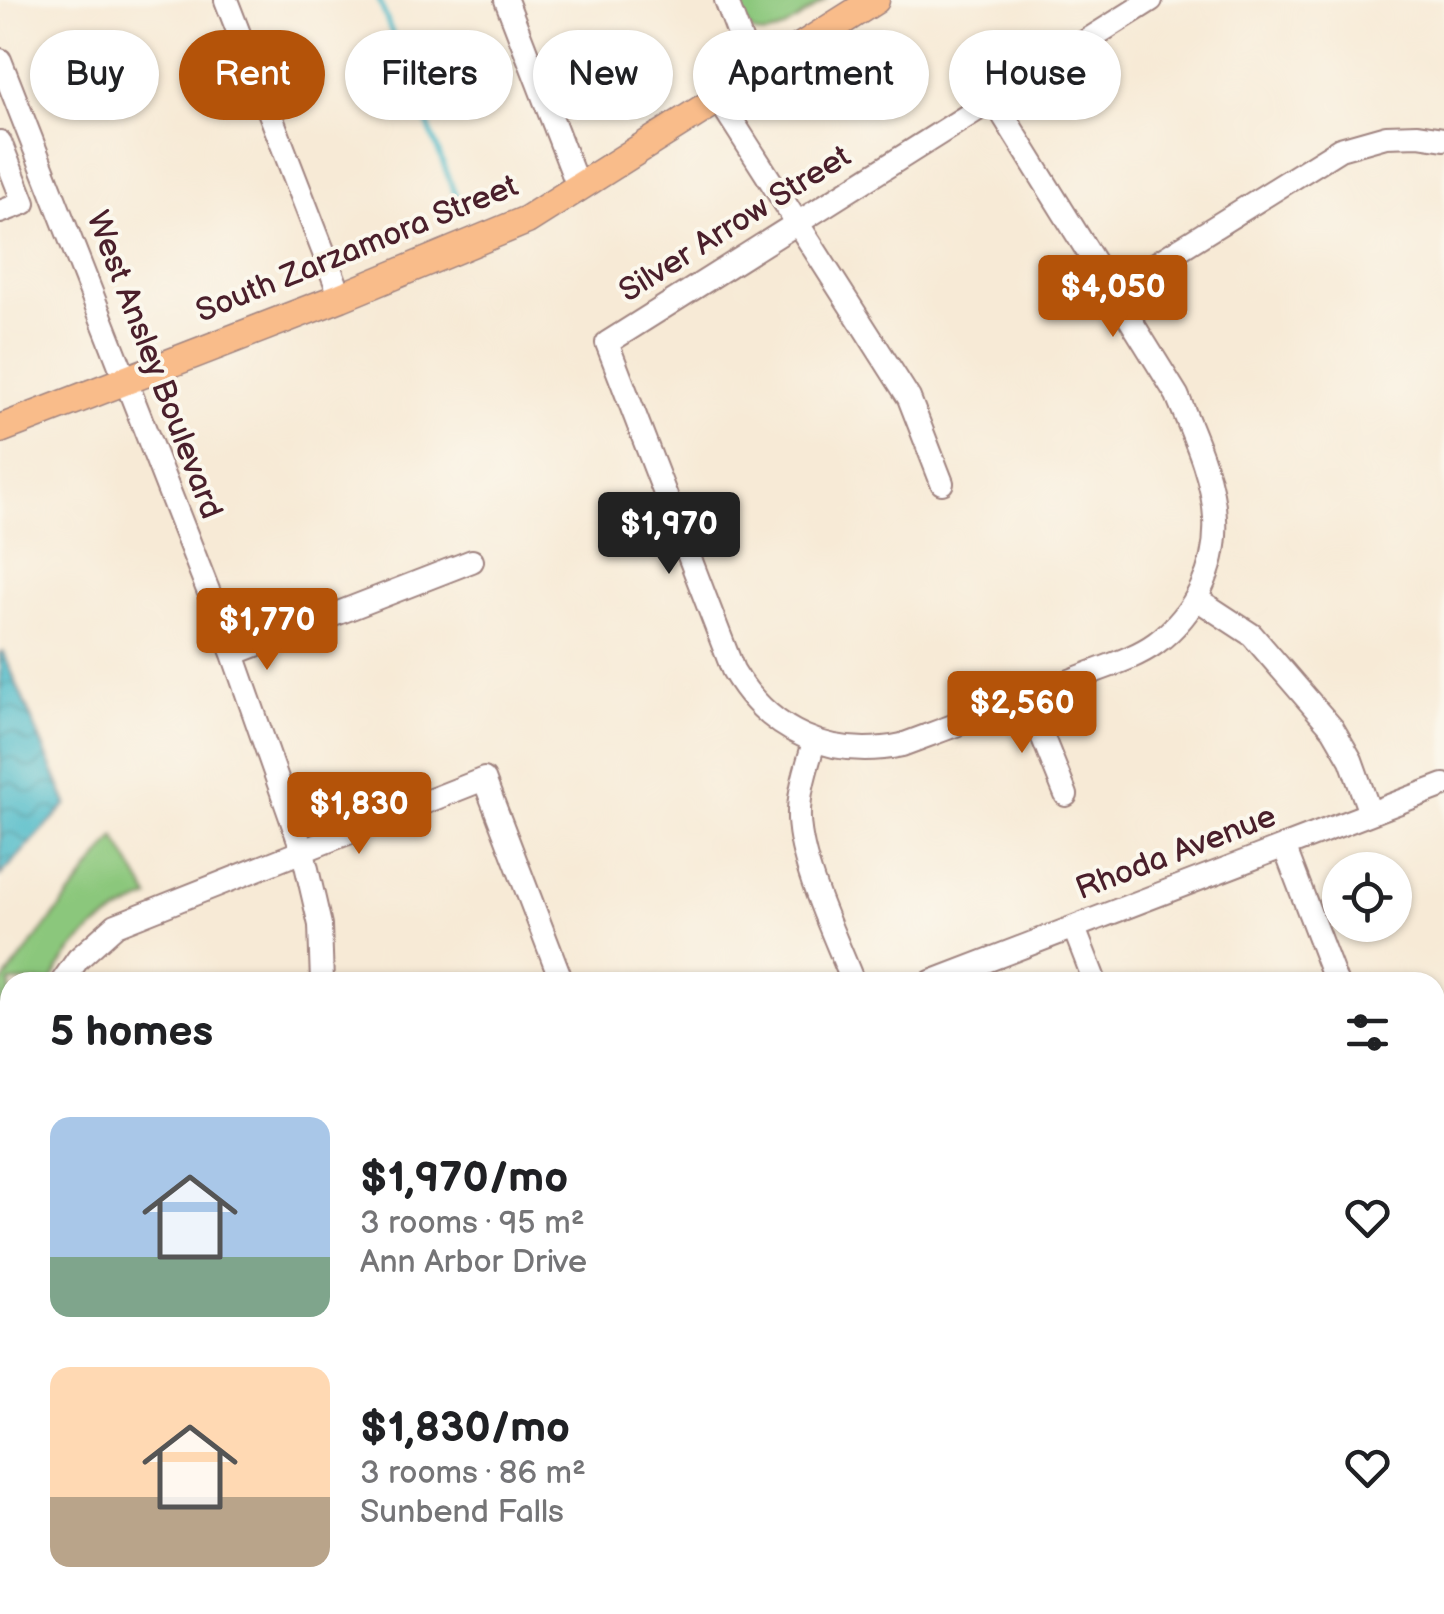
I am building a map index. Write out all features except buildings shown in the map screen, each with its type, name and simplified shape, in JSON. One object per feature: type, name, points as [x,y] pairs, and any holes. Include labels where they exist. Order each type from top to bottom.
[{"type":"main road","name":"South Zarzamora Street","points":[[828,30],[875,0]]},
{"type":"main road","name":"South Zarzamora Street","points":[[0,430],[494,236],[579,189],[693,117]]},
{"type":"street","points":[[226,0],[340,298]]},
{"type":"street","points":[[506,0],[579,189]]},
{"type":"street","points":[[726,0],[737,30]]},
{"type":"street","name":"Silver Arrow Street","points":[[1103,30],[1151,0]]},
{"type":"street","name":"West Ansley Boulevard","points":[[0,60],[233,654],[302,852],[320,925],[322,972]]},
{"type":"street","points":[[732,120],[910,398],[942,483]]},
{"type":"street","name":"Silver Arrow Street","points":[[814,742],[772,718],[750,696],[733,670],[607,343],[960,120]]},
{"type":"street","points":[[849,972],[800,834],[801,790],[814,742],[856,750],[886,748],[1146,650],[1172,629],[1196,599],[1214,551],[1216,520],[1211,489],[1176,395],[1006,120]]},
{"type":"street","points":[[1114,290],[1340,149],[1386,136],[1444,139]]},
{"type":"street","points":[[0,142],[24,203],[0,212]]},
{"type":"street","points":[[233,654],[472,561]]},
{"type":"street","points":[[1196,599],[1252,636],[1332,729],[1351,760],[1370,813]]},
{"type":"street","points":[[1026,698],[1066,795]]},
{"type":"street","points":[[69,972],[78,958],[116,925],[484,779],[558,972]]},
{"type":"street","name":"Rhoda Avenue","points":[[957,972],[1444,785]]},
{"type":"street","points":[[1284,846],[1332,972]]},
{"type":"street","points":[[1074,928],[1091,972]]},
{"type":"green space","points":[[736,0],[825,0],[781,30],[752,30]]},
{"type":"green space","points":[[115,837],[150,898],[92,930],[57,972],[11,972]]},
{"type":"water","points":[[3,651],[67,804],[0,876],[0,653]]},
{"type":"waterway","points":[[379,0],[459,204]]}]
